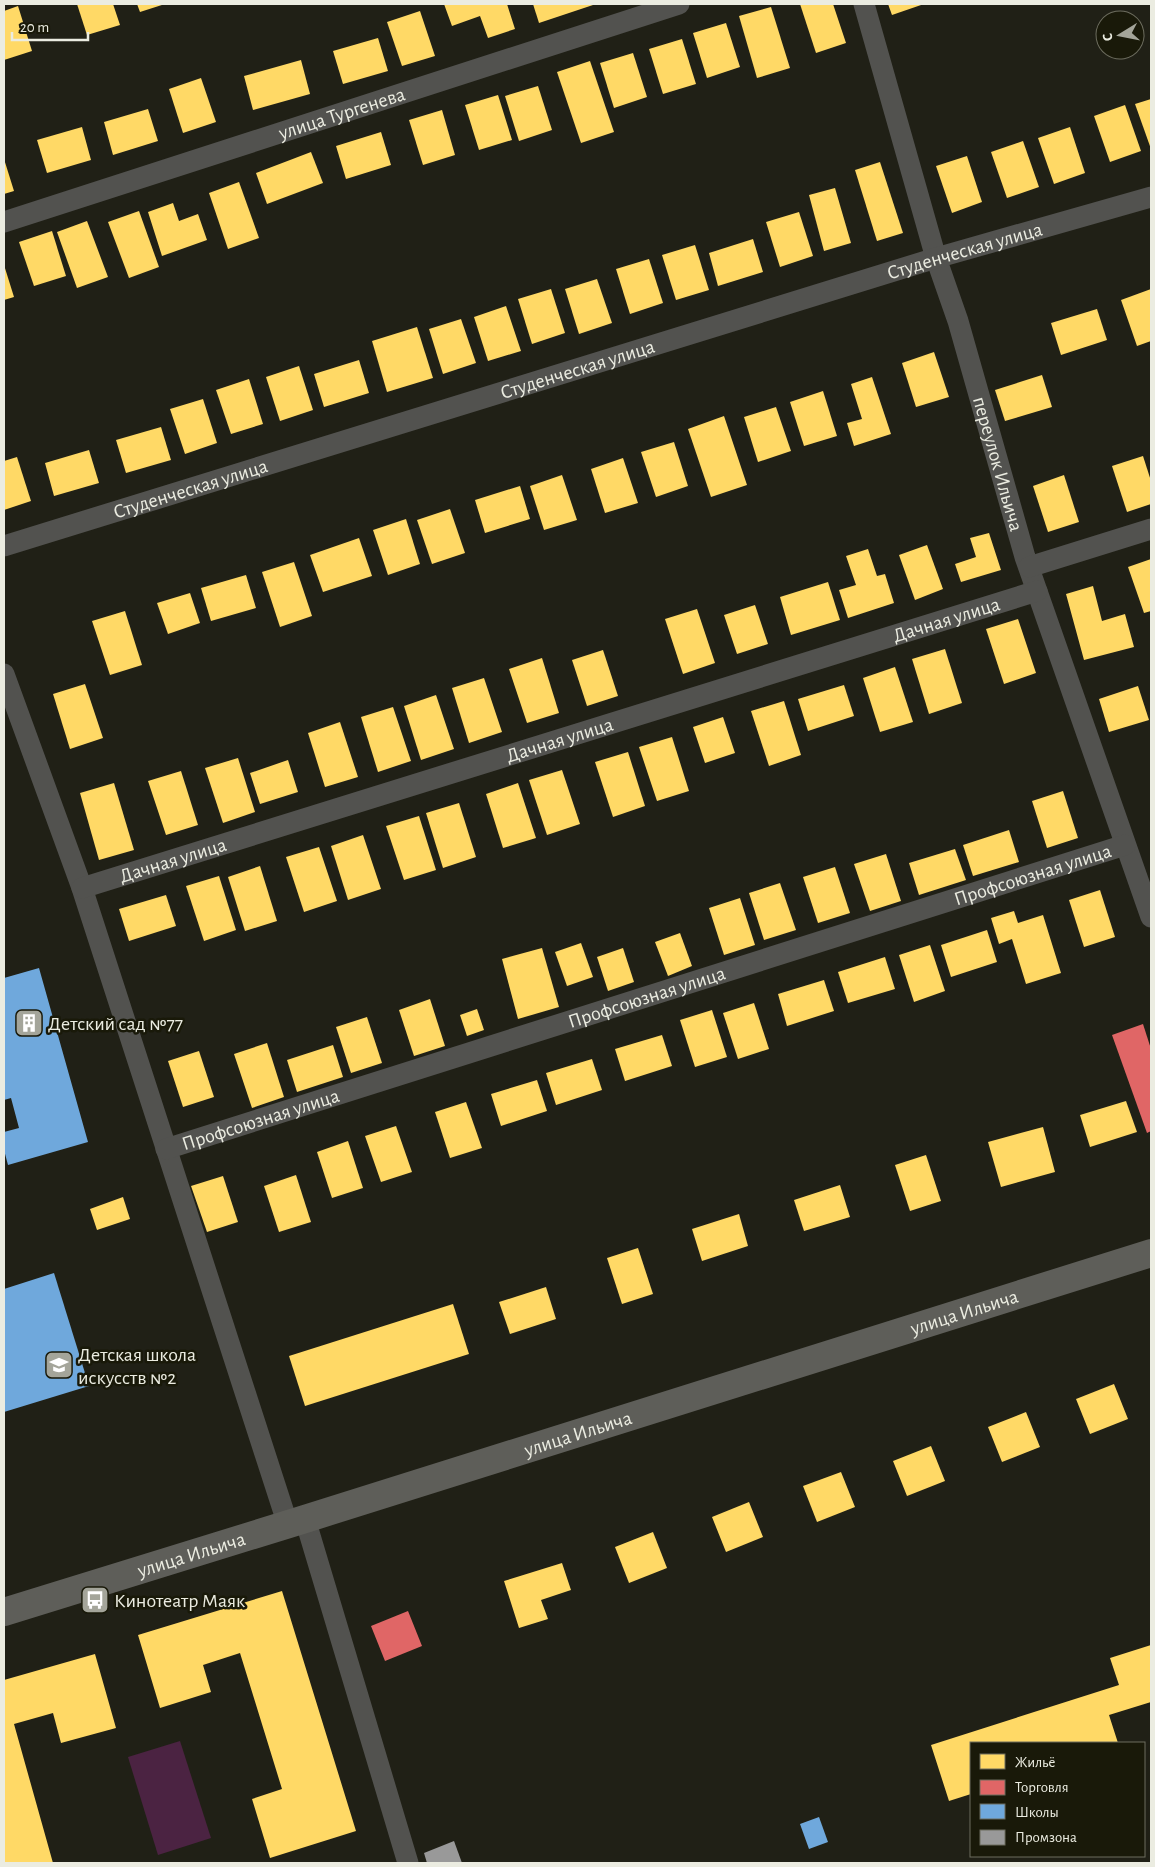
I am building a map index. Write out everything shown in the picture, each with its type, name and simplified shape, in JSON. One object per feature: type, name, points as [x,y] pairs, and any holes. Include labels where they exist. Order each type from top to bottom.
[{"type":"street","name":"улица Тургенева","points":[[4,222],[679,4]]},
{"type":"street","name":"переулок Ильича","points":[[864,4],[936,258],[958,321],[1029,567],[1151,917]]},
{"type":"street","name":"Студенческая улица","points":[[4,546],[936,258],[1151,197]]},
{"type":"street","points":[[1029,567],[1151,529]]},
{"type":"street","name":"Дачная улица","points":[[82,888],[1037,591]]},
{"type":"street","points":[[4,674],[82,888],[166,1149],[296,1522],[408,1863]]},
{"type":"street","name":"Профсоюзная улица","points":[[166,1149],[1125,845]]},
{"type":"street","name":"улица Ильича","points":[[4,1612],[1151,1253]]},
{"type":"shaded area","points":[[180,1741],[211,1838],[158,1855],[128,1757]]},
{"type":"building: Жильё","points":[[77,4],[113,4],[120,25],[87,35]]},
{"type":"building: Жильё","points":[[137,4],[165,4],[140,12]]},
{"type":"building: Жильё","points":[[444,4],[507,4],[515,29],[488,38],[480,16],[452,26]]},
{"type":"building: Жильё","points":[[533,4],[592,4],[593,5],[539,23]]},
{"type":"building: Жильё","points":[[800,4],[833,4],[846,43],[816,53]]},
{"type":"building: Жильё","points":[[888,4],[924,4],[892,15]]},
{"type":"building: Жильё","points":[[18,6],[32,51],[4,60],[4,11]]},
{"type":"building: Жильё","points":[[771,7],[790,68],[757,78],[739,16]]},
{"type":"building: Жильё","points":[[420,11],[435,56],[402,66],[387,22]]},
{"type":"building: Жильё","points":[[726,23],[740,67],[707,78],[693,33]]},
{"type":"building: Жильё","points":[[378,38],[388,71],[343,84],[333,51]]},
{"type":"building: Жильё","points":[[682,39],[696,84],[663,94],[649,49]]},
{"type":"building: Жильё","points":[[633,53],[647,97],[614,108],[600,63]]},
{"type":"building: Жильё","points":[[301,60],[310,94],[253,110],[244,76]]},
{"type":"building: Жильё","points":[[590,61],[614,132],[581,143],[557,72]]},
{"type":"building: Жильё","points":[[201,78],[216,122],[183,133],[169,89]]},
{"type":"building: Жильё","points":[[538,86],[552,130],[519,141],[505,96]]},
{"type":"building: Жильё","points":[[498,95],[512,140],[479,150],[465,105]]},
{"type":"building: Жильё","points":[[1151,99],[1151,149],[1135,104]]},
{"type":"building: Жильё","points":[[1125,105],[1141,151],[1110,162],[1094,116]]},
{"type":"building: Жильё","points":[[148,109],[158,141],[113,155],[104,122]]},
{"type":"building: Жильё","points":[[442,110],[455,155],[423,165],[409,120]]},
{"type":"building: Жильё","points":[[82,127],[91,160],[47,173],[37,140]]},
{"type":"building: Жильё","points":[[1070,127],[1085,173],[1054,184],[1038,138]]},
{"type":"building: Жильё","points":[[381,132],[391,165],[346,179],[336,146]]},
{"type":"building: Жильё","points":[[1023,141],[1039,187],[1007,198],[991,152]]},
{"type":"building: Жильё","points":[[311,152],[323,183],[267,204],[256,173]]},
{"type":"building: Жильё","points":[[967,156],[982,202],[952,213],[936,166]]},
{"type":"building: Жильё","points":[[4,159],[14,191],[4,194]]},
{"type":"building: Жильё","points":[[880,162],[903,233],[877,241],[855,170]]},
{"type":"building: Жильё","points":[[239,182],[259,238],[228,249],[209,193]]},
{"type":"building: Жильё","points":[[835,188],[851,243],[824,251],[809,195]]},
{"type":"building: Жильё","points":[[173,203],[179,221],[198,214],[207,240],[162,256],[148,212]]},
{"type":"building: Жильё","points":[[139,211],[159,267],[129,278],[108,222]]},
{"type":"building: Жильё","points":[[799,212],[813,256],[780,267],[766,222]]},
{"type":"building: Жильё","points":[[87,221],[108,277],[77,288],[57,232]]},
{"type":"building: Жильё","points":[[52,231],[66,276],[34,286],[19,242]]},
{"type":"building: Жильё","points":[[753,239],[763,272],[718,286],[709,253]]},
{"type":"building: Жильё","points":[[695,245],[709,290],[676,300],[662,255]]},
{"type":"building: Жильё","points":[[649,259],[663,303],[630,314],[616,269]]},
{"type":"building: Жильё","points":[[4,265],[14,297],[4,300]]},
{"type":"building: Жильё","points":[[597,279],[612,323],[579,334],[565,289]]},
{"type":"building: Жильё","points":[[551,289],[565,333],[532,344],[518,299]]},
{"type":"building: Жильё","points":[[1151,289],[1151,341],[1137,346],[1121,300]]},
{"type":"building: Жильё","points":[[506,306],[521,351],[488,361],[474,317]]},
{"type":"building: Жильё","points":[[1097,309],[1107,340],[1061,355],[1051,323]]},
{"type":"building: Жильё","points":[[461,319],[476,363],[443,374],[429,329]]},
{"type":"building: Жильё","points":[[417,327],[433,378],[387,392],[372,341]]},
{"type":"building: Жильё","points":[[934,352],[949,397],[916,407],[902,363]]},
{"type":"building: Жильё","points":[[359,360],[369,393],[324,407],[314,374]]},
{"type":"building: Жильё","points":[[299,366],[313,410],[280,421],[266,377]]},
{"type":"building: Жильё","points":[[1042,375],[1052,407],[1005,421],[995,390]]},
{"type":"building: Жильё","points":[[872,377],[891,434],[854,446],[847,423],[862,419],[851,384]]},
{"type":"building: Жильё","points":[[249,379],[263,424],[231,434],[216,390]]},
{"type":"building: Жильё","points":[[823,391],[837,436],[804,446],[790,402]]},
{"type":"building: Жильё","points":[[203,399],[217,443],[185,454],[170,409]]},
{"type":"building: Жильё","points":[[776,407],[791,451],[758,462],[744,417]]},
{"type":"building: Жильё","points":[[724,416],[747,485],[711,497],[688,429]]},
{"type":"building: Жильё","points":[[161,427],[171,460],[126,473],[116,440]]},
{"type":"building: Жильё","points":[[674,442],[688,486],[656,497],[641,452]]},
{"type":"building: Жильё","points":[[89,450],[99,483],[54,496],[45,463]]},
{"type":"building: Жильё","points":[[1143,456],[1151,481],[1151,504],[1127,512],[1112,466]]},
{"type":"building: Жильё","points":[[17,457],[31,501],[4,510],[4,461]]},
{"type":"building: Жильё","points":[[623,458],[638,503],[605,513],[591,469]]},
{"type":"building: Жильё","points":[[562,475],[577,520],[544,530],[530,486]]},
{"type":"building: Жильё","points":[[1064,475],[1079,522],[1048,532],[1033,486]]},
{"type":"building: Жильё","points":[[520,486],[530,519],[485,533],[475,500]]},
{"type":"building: Жильё","points":[[450,509],[465,553],[432,564],[417,520]]},
{"type":"building: Жильё","points":[[406,519],[420,564],[388,575],[373,530]]},
{"type":"building: Жильё","points":[[989,533],[1001,570],[961,582],[955,564],[976,557],[970,538]]},
{"type":"building: Жильё","points":[[359,538],[372,576],[323,592],[310,555]]},
{"type":"building: Жильё","points":[[927,545],[943,589],[915,600],[899,555]]},
{"type":"building: Жильё","points":[[868,549],[877,576],[885,574],[894,603],[848,618],[839,590],[856,585],[846,556]]},
{"type":"building: Жильё","points":[[1151,559],[1151,611],[1144,613],[1128,567]]},
{"type":"building: Жильё","points":[[294,562],[312,616],[280,627],[262,572]]},
{"type":"building: Жильё","points":[[246,575],[256,608],[211,621],[201,588]]},
{"type":"building: Жильё","points":[[828,582],[840,620],[791,635],[780,597]]},
{"type":"building: Жильё","points":[[1093,586],[1102,621],[1125,614],[1134,647],[1084,660],[1066,594]]},
{"type":"building: Жильё","points":[[190,593],[200,623],[168,634],[157,603]]},
{"type":"building: Жильё","points":[[755,605],[768,644],[737,654],[724,615]]},
{"type":"building: Жильё","points":[[697,609],[715,663],[683,674],[665,619]]},
{"type":"building: Жильё","points":[[125,611],[142,665],[110,675],[92,621]]},
{"type":"building: Жильё","points":[[1018,619],[1036,673],[1004,684],[986,629]]},
{"type":"building: Жильё","points":[[945,649],[962,703],[929,714],[912,659]]},
{"type":"building: Жильё","points":[[603,650],[618,696],[587,706],[572,660]]},
{"type":"building: Жильё","points":[[542,658],[559,713],[527,723],[509,669]]},
{"type":"building: Жильё","points":[[895,667],[913,722],[880,732],[863,678]]},
{"type":"building: Жильё","points":[[484,678],[502,732],[469,743],[452,688]]},
{"type":"building: Жильё","points":[[85,684],[103,738],[70,749],[53,694]]},
{"type":"building: Жильё","points":[[844,685],[854,716],[808,731],[798,699]]},
{"type":"building: Жильё","points":[[1138,686],[1149,720],[1109,732],[1099,699]]},
{"type":"building: Жильё","points":[[436,695],[454,749],[421,760],[404,706]]},
{"type":"building: Жильё","points":[[784,701],[801,755],[769,766],[751,711]]},
{"type":"building: Жильё","points":[[393,707],[411,761],[378,772],[361,717]]},
{"type":"building: Жильё","points":[[723,717],[735,753],[705,763],[693,727]]},
{"type":"building: Жильё","points":[[340,722],[358,777],[325,787],[308,733]]},
{"type":"building: Жильё","points":[[672,737],[689,791],[657,801],[639,747]]},
{"type":"building: Жильё","points":[[628,752],[645,806],[613,817],[595,762]]},
{"type":"building: Жильё","points":[[238,758],[255,812],[223,823],[205,768]]},
{"type":"building: Жильё","points":[[288,760],[298,792],[260,804],[250,773]]},
{"type":"building: Жильё","points":[[562,770],[580,824],[547,835],[529,780]]},
{"type":"building: Жильё","points":[[181,771],[198,825],[166,835],[148,781]]},
{"type":"building: Жильё","points":[[114,783],[134,850],[99,860],[80,793]]},
{"type":"building: Жильё","points":[[518,783],[536,838],[503,848],[486,794]]},
{"type":"building: Жильё","points":[[1063,791],[1078,838],[1047,848],[1032,801]]},
{"type":"building: Жильё","points":[[459,803],[476,857],[443,868],[426,813]]},
{"type":"building: Жильё","points":[[419,816],[436,870],[404,880],[386,826]]},
{"type":"building: Жильё","points":[[1009,830],[1019,862],[973,876],[963,845]]},
{"type":"building: Жильё","points":[[363,835],[381,889],[348,900],[331,846]]},
{"type":"building: Жильё","points":[[319,847],[337,901],[304,912],[286,857]]},
{"type":"building: Жильё","points":[[955,849],[966,880],[919,895],[909,863]]},
{"type":"building: Жильё","points":[[886,854],[901,901],[870,911],[854,864]]},
{"type":"building: Жильё","points":[[260,866],[277,921],[245,931],[228,877]]},
{"type":"building: Жильё","points":[[835,867],[850,913],[818,923],[803,877]]},
{"type":"building: Жильё","points":[[219,876],[236,930],[204,941],[186,886]]},
{"type":"building: Жильё","points":[[780,883],[796,930],[764,940],[749,893]]},
{"type":"building: Жильё","points":[[1100,890],[1115,937],[1084,947],[1069,900]]},
{"type":"building: Жильё","points":[[166,895],[176,926],[129,941],[119,909]]},
{"type":"building: Жильё","points":[[740,898],[755,945],[724,955],[709,908]]},
{"type":"building: Жильё","points":[[1014,911],[1018,923],[1043,915],[1061,973],[1026,984],[1012,939],[999,944],[991,918]]},
{"type":"building: Жильё","points":[[987,930],[997,962],[951,977],[941,945]]},
{"type":"building: Жильё","points":[[680,933],[692,966],[668,976],[655,942]]},
{"type":"building: Жильё","points":[[581,943],[593,977],[567,986],[555,952]]},
{"type":"building: Жильё","points":[[930,945],[945,991],[914,1002],[899,955]]},
{"type":"building: Жильё","points":[[542,948],[559,1007],[518,1019],[502,959]]},
{"type":"building: Жильё","points":[[623,948],[634,982],[608,991],[597,957]]},
{"type":"building: Жильё","points":[[885,957],[895,989],[848,1003],[838,972]]},
{"type":"building: Жильё","points":[[824,980],[834,1011],[787,1026],[778,994]]},
{"type":"building: Жильё","points":[[430,999],[445,1046],[414,1056],[399,1010]]},
{"type":"building: Жильё","points":[[754,1003],[769,1049],[738,1059],[723,1013]]},
{"type":"building: Жильё","points":[[477,1009],[484,1030],[467,1036],[460,1015]]},
{"type":"building: Жильё","points":[[712,1010],[727,1057],[695,1067],[680,1020]]},
{"type":"building: Жильё","points":[[367,1017],[382,1063],[351,1073],[336,1027]]},
{"type":"building: Жильё","points":[[662,1035],[672,1066],[625,1081],[615,1049]]},
{"type":"building: Жильё","points":[[267,1043],[284,1097],[252,1108],[234,1054]]},
{"type":"building: Жильё","points":[[333,1045],[343,1077],[297,1092],[287,1060]]},
{"type":"building: Жильё","points":[[199,1051],[214,1097],[183,1107],[168,1061]]},
{"type":"building: Жильё","points":[[592,1059],[602,1090],[556,1105],[546,1073]]},
{"type":"building: Жильё","points":[[537,1080],[547,1111],[501,1126],[491,1094]]},
{"type":"building: Жильё","points":[[1126,1101],[1137,1132],[1090,1147],[1080,1115]]},
{"type":"building: Жильё","points":[[466,1102],[482,1148],[450,1158],[435,1112]]},
{"type":"building: Жильё","points":[[396,1126],[412,1172],[381,1182],[365,1136]]},
{"type":"building: Жильё","points":[[1043,1127],[1055,1172],[1001,1187],[988,1142]]},
{"type":"building: Жильё","points":[[348,1141],[363,1188],[332,1198],[317,1152]]},
{"type":"building: Жильё","points":[[926,1155],[941,1201],[910,1211],[895,1165]]},
{"type":"building: Жильё","points":[[296,1175],[311,1222],[279,1232],[264,1186]]},
{"type":"building: Жильё","points":[[223,1176],[238,1222],[207,1232],[191,1186]]},
{"type":"building: Жильё","points":[[840,1185],[850,1217],[804,1231],[794,1200]]},
{"type":"building: Жильё","points":[[123,1197],[130,1219],[97,1230],[90,1209]]},
{"type":"building: Жильё","points":[[739,1214],[748,1246],[702,1261],[692,1229]]},
{"type":"building: Жильё","points":[[638,1248],[653,1294],[622,1304],[607,1258]]},
{"type":"building: Жильё","points":[[546,1287],[556,1319],[510,1334],[499,1302]]},
{"type":"building: Жильё","points":[[453,1304],[469,1354],[305,1406],[289,1356]]},
{"type":"building: Жильё","points":[[1114,1384],[1128,1419],[1090,1434],[1076,1399]]},
{"type":"building: Жильё","points":[[1026,1412],[1040,1447],[1002,1462],[988,1427]]},
{"type":"building: Жильё","points":[[931,1446],[945,1481],[907,1496],[893,1461]]},
{"type":"building: Жильё","points":[[841,1472],[855,1507],[817,1522],[803,1486]]},
{"type":"building: Жильё","points":[[749,1502],[763,1537],[726,1552],[712,1517]]},
{"type":"building: Жильё","points":[[653,1532],[667,1568],[629,1583],[615,1547]]},
{"type":"building: Жильё","points":[[562,1563],[571,1590],[541,1600],[548,1619],[519,1628],[504,1581]]},
{"type":"building: Жильё","points":[[282,1591],[356,1831],[270,1858],[252,1799],[282,1789],[240,1653],[203,1665],[211,1692],[160,1708],[138,1635]]},
{"type":"building: Жильё","points":[[1151,1645],[1151,1702],[1109,1715],[1118,1742],[970,1742],[970,1794],[949,1801],[931,1745],[1119,1685],[1110,1658]]},
{"type":"building: Жильё","points":[[95,1654],[116,1728],[61,1743],[53,1713],[14,1724],[53,1863],[4,1863],[4,1680]]},
{"type":"building: Торговля","points":[[1143,1024],[1151,1049],[1151,1131],[1147,1133],[1112,1035]]},
{"type":"building: Торговля","points":[[408,1611],[422,1646],[385,1661],[371,1626]]},
{"type":"building: Школы","name":"Детский сад №77","points":[[39,968],[88,1142],[8,1165],[4,1150],[4,1132],[19,1128],[11,1098],[4,1100],[4,978]]},
{"type":"building: Школы","name":"Детская школа искусств №2","points":[[54,1273],[89,1386],[4,1412],[4,1289]]},
{"type":"building: Школы","points":[[819,1817],[828,1842],[809,1849],[800,1824]]},
{"type":"building: Промзона","points":[[454,1841],[462,1863],[427,1863],[424,1853]]},
{"type":"place","name":"Детский сад №77","points":[[29,1023]]},
{"type":"place","name":"Детская школа искусств №2","points":[[59,1365]]},
{"type":"place","name":"Кинотеатр Маяк","points":[[95,1600]]}]
